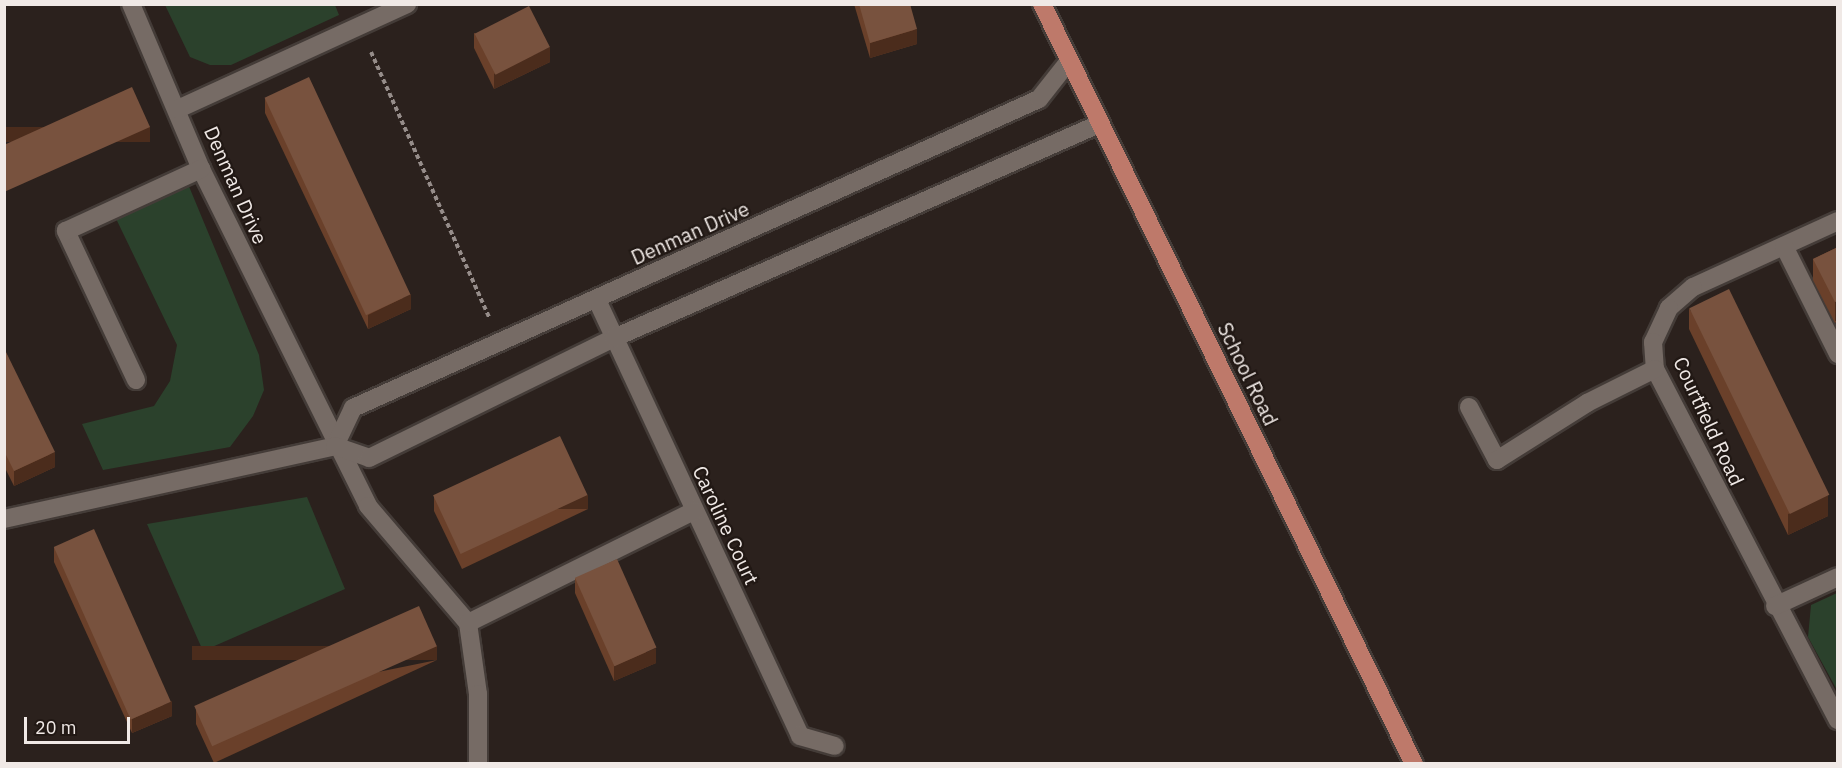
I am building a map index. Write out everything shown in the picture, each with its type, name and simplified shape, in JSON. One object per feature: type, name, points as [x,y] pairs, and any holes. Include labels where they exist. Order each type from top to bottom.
[{"type":"main road","name":"School Road","points":[[1042,4],[1414,764]]},
{"type":"street","name":"Denman Drive","points":[[131,4],[178,110],[201,169],[335,446]]},
{"type":"street","points":[[178,110],[407,4]]},
{"type":"street","name":"Denman Drive","points":[[335,446],[353,408],[1039,99],[1069,61]]},
{"type":"street","points":[[4,519],[335,446],[369,458],[614,338],[1100,124]]},
{"type":"street","points":[[136,380],[66,231],[201,169]]},
{"type":"street","name":"Courtfield Road","points":[[1838,220],[1693,286],[1669,308],[1653,342],[1655,369],[1774,606],[1838,720]]},
{"type":"street","points":[[1784,246],[1838,354]]},
{"type":"street","name":"Caroline Court","points":[[597,300],[800,736],[835,747]]},
{"type":"street","points":[[1470,406],[1497,460],[1587,403],[1655,369]]},
{"type":"street","points":[[335,446],[368,506],[468,623],[478,694],[478,764]]},
{"type":"street","points":[[468,623],[694,511]]},
{"type":"street","points":[[1774,606],[1838,577]]},
{"type":"path","points":[[359,26],[501,342]]},
{"type":"green space","points":[[165,5],[335,5],[339,15],[231,65],[210,65],[190,57]]},
{"type":"green space","points":[[188,184],[259,355],[264,390],[253,416],[230,447],[103,470],[82,424],[154,406],[170,381],[177,345],[107,200]]},
{"type":"green space","points":[[307,497],[345,589],[203,651],[147,524]]},
{"type":"green space","points":[[1837,593],[1837,690],[1808,637],[1811,605]]},
{"type":"building","points":[[859,4],[910,4],[917,29],[870,43]]},
{"type":"building","points":[[529,6],[550,47],[496,75],[475,34]]},
{"type":"building","points":[[309,77],[410,295],[366,315],[265,98]]},
{"type":"building","points":[[132,87],[150,127],[4,192],[4,145]]},
{"type":"building","points":[[1838,247],[1838,301],[1835,302],[1813,259]]},
{"type":"building","points":[[1729,289],[1829,495],[1790,514],[1689,308]]},
{"type":"building","points":[[4,348],[55,452],[14,471],[4,451]]},
{"type":"building","points":[[560,436],[587,495],[461,554],[433,495]]},
{"type":"building","points":[[94,529],[171,702],[131,720],[54,547]]},
{"type":"building","points":[[617,559],[656,648],[614,666],[575,578]]},
{"type":"building","points":[[419,606],[437,646],[212,746],[194,706]]}]
